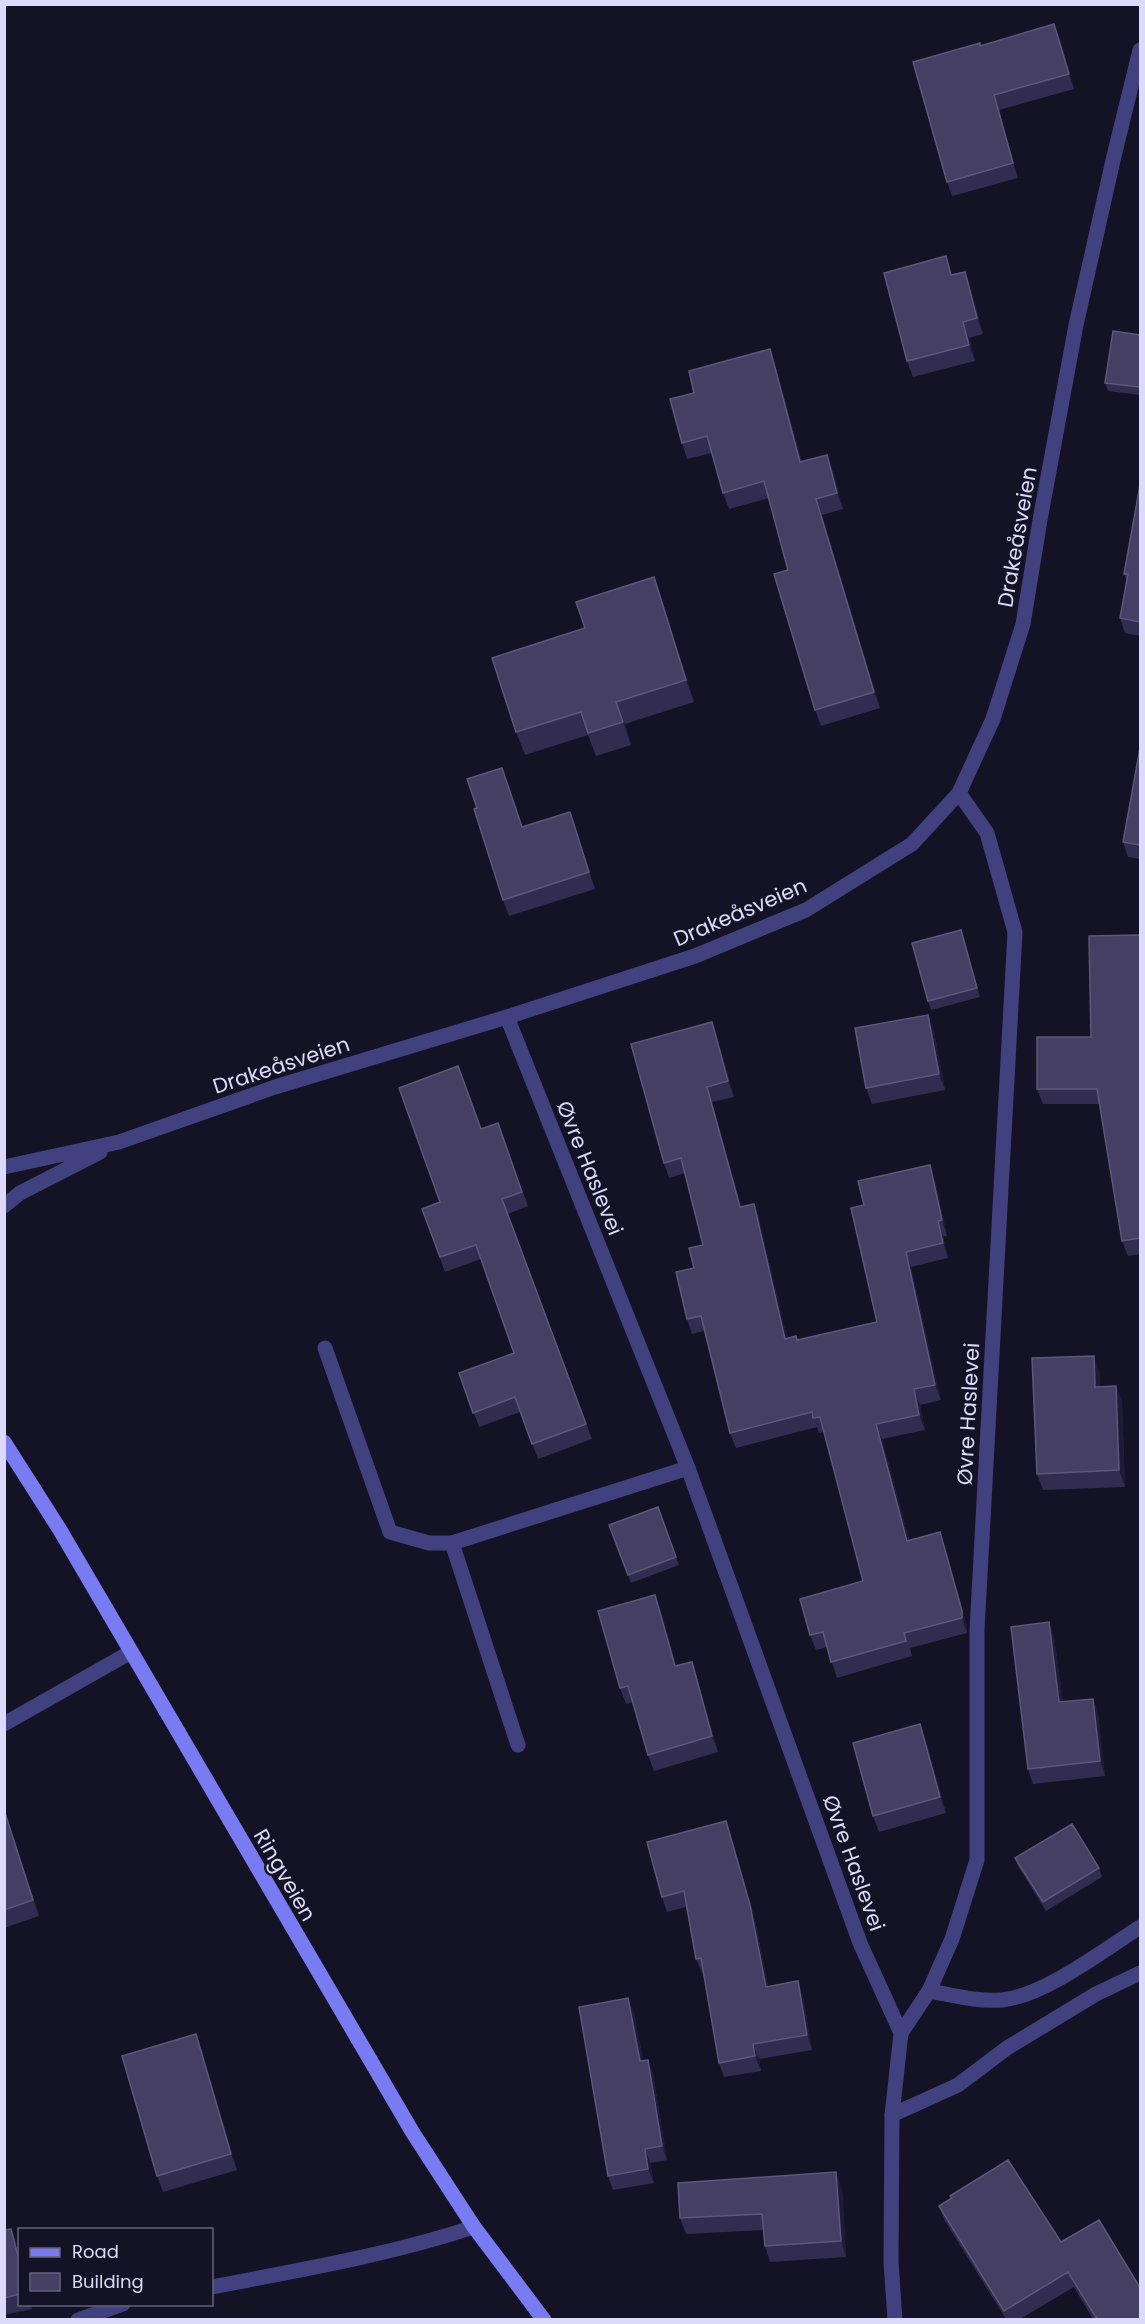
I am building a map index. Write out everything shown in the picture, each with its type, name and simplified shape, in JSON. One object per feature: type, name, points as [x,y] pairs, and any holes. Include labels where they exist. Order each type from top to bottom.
[{"type":"main road","name":"Ringveien","points":[[4,1442],[60,1530],[407,2122],[474,2227],[544,2319]]},
{"type":"street","name":"Drakeåsveien","points":[[4,1167],[119,1142],[275,1087],[507,1017],[695,956],[806,910],[912,844],[959,794],[993,719],[1023,624],[1076,325],[1140,50]]},
{"type":"street","name":"Øvre Haslevei","points":[[895,2319],[891,2262],[892,2115],[901,2033],[929,1991],[952,1939],[977,1860],[977,1630],[1015,932],[987,833],[959,794]]},
{"type":"street","name":"Øvre Haslevei","points":[[507,1017],[688,1468],[860,1943],[901,2033]]},
{"type":"street","name":"Drakeåsveien","points":[[4,1206],[20,1193],[119,1142]]},
{"type":"street","points":[[325,1348],[390,1532],[429,1544],[452,1544],[688,1468]]},
{"type":"street","points":[[452,1544],[518,1745]]},
{"type":"street","points":[[4,1724],[130,1652]]},
{"type":"street","points":[[929,1991],[962,1997],[999,2000],[1011,1998],[1044,1986],[1140,1928]]},
{"type":"street","points":[[892,2115],[958,2085],[1027,2036],[1096,1994],[1140,1973]]},
{"type":"street","points":[[213,2287],[328,2265],[435,2240],[474,2227]]},
{"type":"street","points":[[78,2319],[117,2306]]},
{"type":"building","points":[[1054,24],[1069,74],[994,95],[1013,163],[947,182],[913,62],[980,43],[980,46]]},
{"type":"building","points":[[946,256],[951,275],[965,272],[977,318],[963,322],[969,345],[907,361],[884,273]]},
{"type":"building","points":[[1113,331],[1140,335],[1140,387],[1105,383]]},
{"type":"building","points":[[770,349],[800,462],[827,455],[837,493],[816,499],[874,692],[815,710],[774,574],[788,570],[764,481],[723,493],[707,436],[682,443],[670,399],[694,393],[689,371]]},
{"type":"building","points":[[1140,485],[1140,622],[1120,618],[1128,574],[1124,574]]},
{"type":"building","points":[[654,577],[686,680],[616,702],[623,722],[588,733],[581,712],[516,732],[492,658],[585,628],[576,602]]},
{"type":"building","points":[[1140,748],[1140,845],[1123,842]]},
{"type":"building","points":[[502,768],[522,827],[570,812],[589,872],[503,900],[474,809],[477,808],[467,779]]},
{"type":"building","points":[[961,930],[977,988],[928,1001],[912,943]]},
{"type":"building","points":[[1140,935],[1140,1238],[1122,1241],[1097,1089],[1037,1089],[1037,1037],[1091,1037],[1089,936]]},
{"type":"building","points":[[928,1015],[939,1074],[866,1088],[855,1028]]},
{"type":"building","points":[[712,1022],[728,1081],[707,1087],[740,1207],[754,1204],[785,1339],[796,1336],[797,1340],[877,1322],[851,1208],[864,1205],[858,1181],[930,1165],[942,1220],[938,1221],[943,1243],[906,1252],[935,1385],[914,1389],[919,1415],[876,1424],[907,1541],[940,1532],[962,1618],[904,1633],[906,1641],[831,1662],[823,1632],[810,1635],[800,1599],[863,1581],[820,1417],[813,1418],[812,1412],[730,1433],[701,1316],[687,1319],[676,1272],[694,1268],[689,1248],[703,1245],[681,1158],[664,1163],[631,1044]]},
{"type":"building","points":[[458,1066],[481,1129],[498,1123],[522,1192],[502,1199],[586,1424],[532,1444],[515,1397],[473,1413],[459,1373],[514,1353],[476,1245],[440,1257],[422,1209],[440,1202],[399,1088]]},
{"type":"building","points":[[1094,1356],[1095,1387],[1116,1386],[1119,1470],[1037,1474],[1032,1358]]},
{"type":"building","points":[[658,1507],[676,1557],[628,1575],[609,1525]]},
{"type":"building","points":[[655,1595],[675,1666],[692,1662],[712,1736],[648,1755],[628,1686],[620,1688],[598,1611]]},
{"type":"building","points":[[1049,1622],[1059,1702],[1093,1699],[1100,1761],[1028,1769],[1011,1627]]},
{"type":"building","points":[[920,1724],[940,1797],[873,1816],[853,1743]]},
{"type":"building","points":[[4,1810],[33,1900],[4,1910]]},
{"type":"building","points":[[726,1821],[750,1905],[766,1987],[798,1981],[807,2035],[753,2044],[755,2056],[719,2063],[701,1958],[696,1959],[684,1891],[662,1897],[647,1842]]},
{"type":"building","points":[[1072,1824],[1099,1868],[1043,1902],[1015,1858]]},
{"type":"building","points":[[628,1998],[640,2061],[648,2060],[662,2146],[645,2149],[648,2169],[608,2176],[579,2007]]},
{"type":"building","points":[[196,2034],[231,2154],[157,2176],[122,2056]]},
{"type":"building","points":[[1008,2160],[1061,2242],[1099,2220],[1140,2285],[1140,2319],[1097,2319],[1068,2272],[1004,2311],[939,2206],[952,2198],[950,2196]]},
{"type":"building","points":[[836,2172],[841,2241],[765,2246],[762,2214],[680,2218],[678,2183]]},
{"type":"building","points":[[11,2229],[18,2256],[18,2294],[4,2298],[4,2230]]}]
